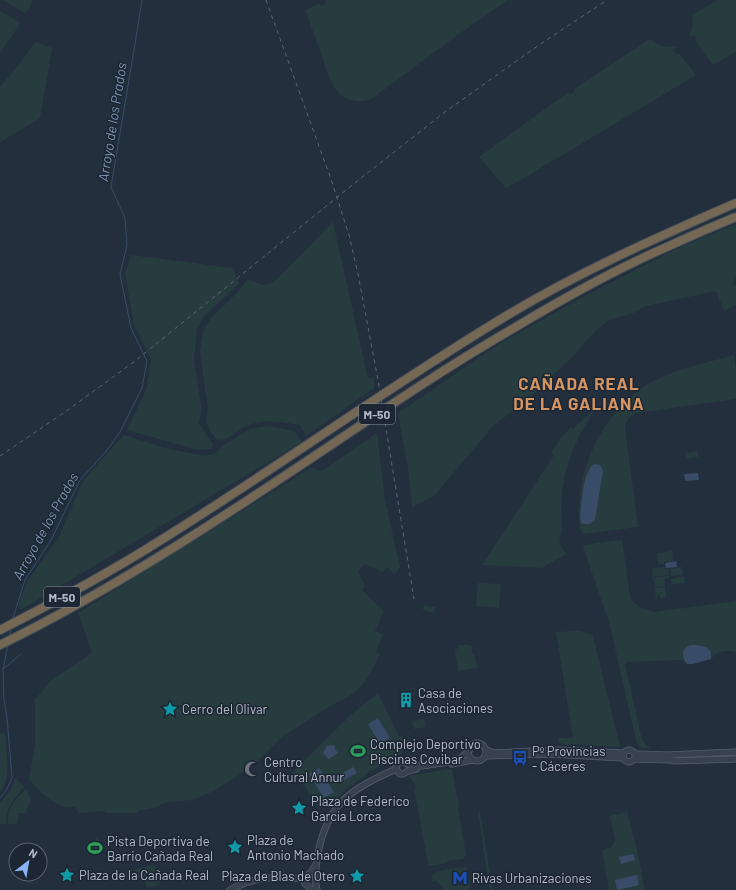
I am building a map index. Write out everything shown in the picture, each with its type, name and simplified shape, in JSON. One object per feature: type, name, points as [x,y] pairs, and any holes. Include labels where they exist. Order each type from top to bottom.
[{"type":"highway","name":"M-50","points":[[0,630],[32,614],[159,541],[422,369],[562,284],[662,235],[736,203]]},
{"type":"highway","name":"M-50","points":[[0,645],[113,584],[212,524],[430,380],[513,328],[568,297],[668,246],[736,217]]},
{"type":"highway","points":[[0,626],[32,614]]},
{"type":"street","points":[[396,769],[400,774],[406,773],[408,768],[412,766],[449,762],[461,758],[469,751],[470,747],[476,743],[482,745],[486,753]]},
{"type":"street","points":[[623,756],[626,750],[633,751],[635,756]]},
{"type":"street","points":[[469,751],[472,760]]},
{"type":"street","points":[[635,756],[736,752]]},
{"type":"street","points":[[408,768],[449,765],[472,760],[478,761],[486,753],[623,756],[628,762],[632,762],[635,756]]},
{"type":"street","points":[[635,756],[674,761],[736,759]]},
{"type":"street","points":[[317,890],[316,864],[324,831],[334,810],[351,792],[360,786],[396,769],[397,764],[401,761],[406,763],[408,768]]},
{"type":"street","points":[[230,890],[239,885],[261,878],[275,877],[304,879],[309,875],[316,864]]},
{"type":"street","points":[[309,875],[313,875],[316,881]]},
{"type":"street","points":[[304,879],[305,884],[311,888],[316,881]]},
{"type":"green space","points":[[3,0],[33,0],[25,13]]},
{"type":"green space","points":[[326,0],[508,0],[456,36],[374,97],[365,101],[358,101],[344,97],[334,87],[305,10],[320,3],[321,6],[326,3]]},
{"type":"green space","points":[[718,0],[736,0],[736,52],[713,65],[695,41],[697,39],[694,35],[691,37],[689,34],[693,26],[692,15]]},
{"type":"green space","points":[[0,11],[20,22],[20,24],[0,53]]},
{"type":"green space","points":[[650,39],[661,46],[674,46],[676,48],[673,50],[677,55],[679,53],[696,75],[507,188],[480,158],[480,156],[569,92],[571,94],[575,91],[574,89]]},
{"type":"green space","points":[[35,42],[52,48],[40,118],[0,142],[0,87],[18,66]]},
{"type":"green space","points":[[333,222],[368,378],[374,378],[374,388],[306,436],[300,425],[280,422],[260,422],[243,428],[225,439],[217,440],[206,422],[208,406],[200,351],[203,331],[212,317],[239,291],[248,279],[263,285],[274,282]]},
{"type":"green space","points":[[736,224],[736,276],[733,283],[736,287],[736,305],[724,311],[716,291],[646,306],[633,313],[609,320],[597,329],[577,352],[524,403],[494,425],[434,496],[412,507],[408,468],[398,413],[501,343],[590,293],[674,250]]},
{"type":"green space","points":[[131,255],[232,268],[239,283],[205,315],[197,329],[194,359],[202,411],[199,423],[213,444],[212,449],[198,450],[127,430],[146,390],[151,359],[134,325],[125,274]]},
{"type":"green space","points":[[734,355],[736,369],[736,399],[636,413],[628,419],[625,428],[638,527],[584,534],[581,531],[579,522],[580,495],[583,478],[594,447],[611,418],[634,394],[648,384],[668,374]]},
{"type":"green space","points":[[598,405],[574,448],[565,477],[562,493],[562,528],[560,542],[566,554],[542,568],[482,565],[554,455],[551,452],[561,438],[571,427],[573,429]]},
{"type":"green space","points":[[268,426],[294,431],[302,442],[20,610],[18,605],[28,580],[58,539],[83,481],[124,435],[165,448],[204,456],[215,454],[222,446],[250,429]]},
{"type":"green space","points":[[377,433],[385,500],[400,567],[394,575],[388,567],[382,572],[365,564],[358,571],[365,586],[362,590],[384,611],[375,631],[383,634],[376,652],[380,654],[360,687],[347,697],[283,736],[261,758],[239,775],[214,791],[192,800],[168,802],[153,808],[138,811],[138,813],[105,813],[105,811],[79,813],[75,807],[60,805],[41,792],[29,779],[35,745],[35,700],[50,681],[92,653],[78,613],[311,468],[322,471]]},
{"type":"green space","points":[[698,451],[698,457],[687,459],[686,453]]},
{"type":"green space","points":[[622,540],[630,596],[633,602],[641,608],[655,612],[736,601],[736,652],[722,652],[716,654],[711,659],[712,655],[708,648],[697,645],[682,656],[687,664],[681,660],[628,662],[625,664],[642,740],[651,748],[641,748],[637,744],[609,622],[583,547],[584,545]]},
{"type":"green space","points":[[672,551],[673,561],[658,564],[657,553]]},
{"type":"green space","points":[[664,567],[665,569],[668,569],[669,575],[653,577],[652,568]]},
{"type":"green space","points":[[682,567],[683,575],[671,576],[670,569]]},
{"type":"green space","points":[[669,576],[669,578],[664,579],[665,586],[655,587],[653,578]]},
{"type":"green space","points":[[684,576],[685,583],[672,584],[671,579]]},
{"type":"green space","points":[[478,583],[501,584],[499,608],[476,606]]},
{"type":"green space","points":[[665,587],[666,597],[660,598],[660,595],[657,595],[656,600],[655,588]]},
{"type":"green space","points":[[424,605],[435,607],[434,613],[423,610]]},
{"type":"green space","points":[[578,631],[588,633],[593,636],[620,747],[572,744],[566,745],[560,743],[558,738],[573,738],[556,632]]},
{"type":"green space","points":[[459,645],[472,646],[472,653],[475,656],[477,668],[458,671],[455,652]]},
{"type":"green space","name":"Complejo Deportivo Piscinas Covibar","points":[[378,693],[399,737],[402,736],[405,745],[402,753],[390,758],[391,759],[365,775],[366,776],[340,795],[328,809],[324,805],[319,809],[306,788],[292,773],[352,714]]},
{"type":"green space","points":[[424,719],[426,727],[414,729],[412,721]]},
{"type":"green space","points":[[2,732],[6,736],[8,765],[6,780],[0,793],[0,734]]},
{"type":"green space","points":[[452,769],[466,855],[463,859],[447,861],[446,863],[429,866],[414,789],[416,788],[414,782],[409,777],[411,775]]},
{"type":"green space","points":[[15,778],[24,787],[9,808],[6,824],[0,824],[0,803],[10,791]]},
{"type":"green space","points":[[26,789],[31,798],[26,813],[19,813],[17,824],[8,824],[12,804]]},
{"type":"green space","points":[[480,812],[493,890],[490,890],[478,813]]},
{"type":"green space","points":[[627,812],[645,890],[609,890],[602,850],[611,847],[615,841],[610,816]]},
{"type":"green space","name":"Pista Deportiva de Barrio Cañada Real","points":[[97,838],[99,841],[97,843],[102,851],[96,855],[89,845]]},
{"type":"green space","points":[[155,865],[157,875],[137,879],[135,869]]},
{"type":"green space","points":[[467,867],[470,888],[468,888],[468,890],[443,890],[442,886],[436,881],[431,882],[432,876],[439,871]]},
{"type":"green space","points":[[158,877],[160,885],[147,888],[145,880]]},
{"type":"water","points":[[594,464],[600,465],[603,470],[595,520],[590,524],[584,524],[581,523],[580,517],[583,489],[587,474]]},
{"type":"water","points":[[698,473],[699,480],[685,481],[684,474]]},
{"type":"water","points":[[676,561],[677,567],[666,568],[665,563]]},
{"type":"water","points":[[690,645],[707,647],[711,652],[711,659],[693,664],[687,664],[683,653]]},
{"type":"water","points":[[378,718],[390,738],[380,744],[368,724]]},
{"type":"water","points":[[333,745],[338,753],[329,759],[323,753],[327,746]]},
{"type":"water","points":[[353,767],[357,773],[344,780],[341,774]]},
{"type":"water","points":[[319,768],[334,792],[324,798],[309,774]]},
{"type":"water","points":[[633,854],[635,860],[621,864],[619,857]]},
{"type":"water","points":[[637,875],[639,885],[617,890],[615,880]]},
{"type":"waterway","name":"Arroyo de los Prados","points":[[13,618],[25,580],[51,540],[80,480],[108,449],[120,432],[142,388],[147,361],[131,328],[120,274],[127,245],[125,218],[111,187],[142,0]]},
{"type":"waterway","name":"Arroyo de los Prados","points":[[9,636],[11,629]]},
{"type":"waterway","name":"Arroyo de los Prados","points":[[0,798],[7,789],[12,778],[7,717],[4,700],[3,669],[8,645]]},
{"type":"waterway","points":[[3,669],[21,654]]},
{"type":"railway","points":[[266,0],[332,182],[349,235],[378,380],[414,599]]},
{"type":"railway","points":[[0,456],[65,412],[135,361],[445,112],[539,45],[607,0]]},
{"type":"place","name":"Casa de Asociaciones","points":[[406,700]]},
{"type":"place","name":"Cerro del Olivar","points":[[170,709]]},
{"type":"place","name":"Complejo Deportivo Piscinas Covibar","points":[[358,751]]},
{"type":"place","name":"Pº Provincias - Cáceres","points":[[520,758]]},
{"type":"place","name":"Centro Cultural Annur","points":[[252,769]]},
{"type":"place","name":"Plaza de Federico García Lorca","points":[[299,808]]},
{"type":"place","name":"Plaza de Antonio Machado","points":[[235,847]]},
{"type":"place","name":"Pista Deportiva de Barrio Cañada Real","points":[[95,848]]},
{"type":"place","name":"Plaza de la Cañada Real","points":[[67,875]]},
{"type":"place","name":"Plaza de Blas de Otero","points":[[357,876]]},
{"type":"place","name":"Rivas Urbanizaciones","points":[[460,878]]},
{"type":"district","name":"CAÑADA REAL DE LA GALIANA","points":[[579,393]]}]
